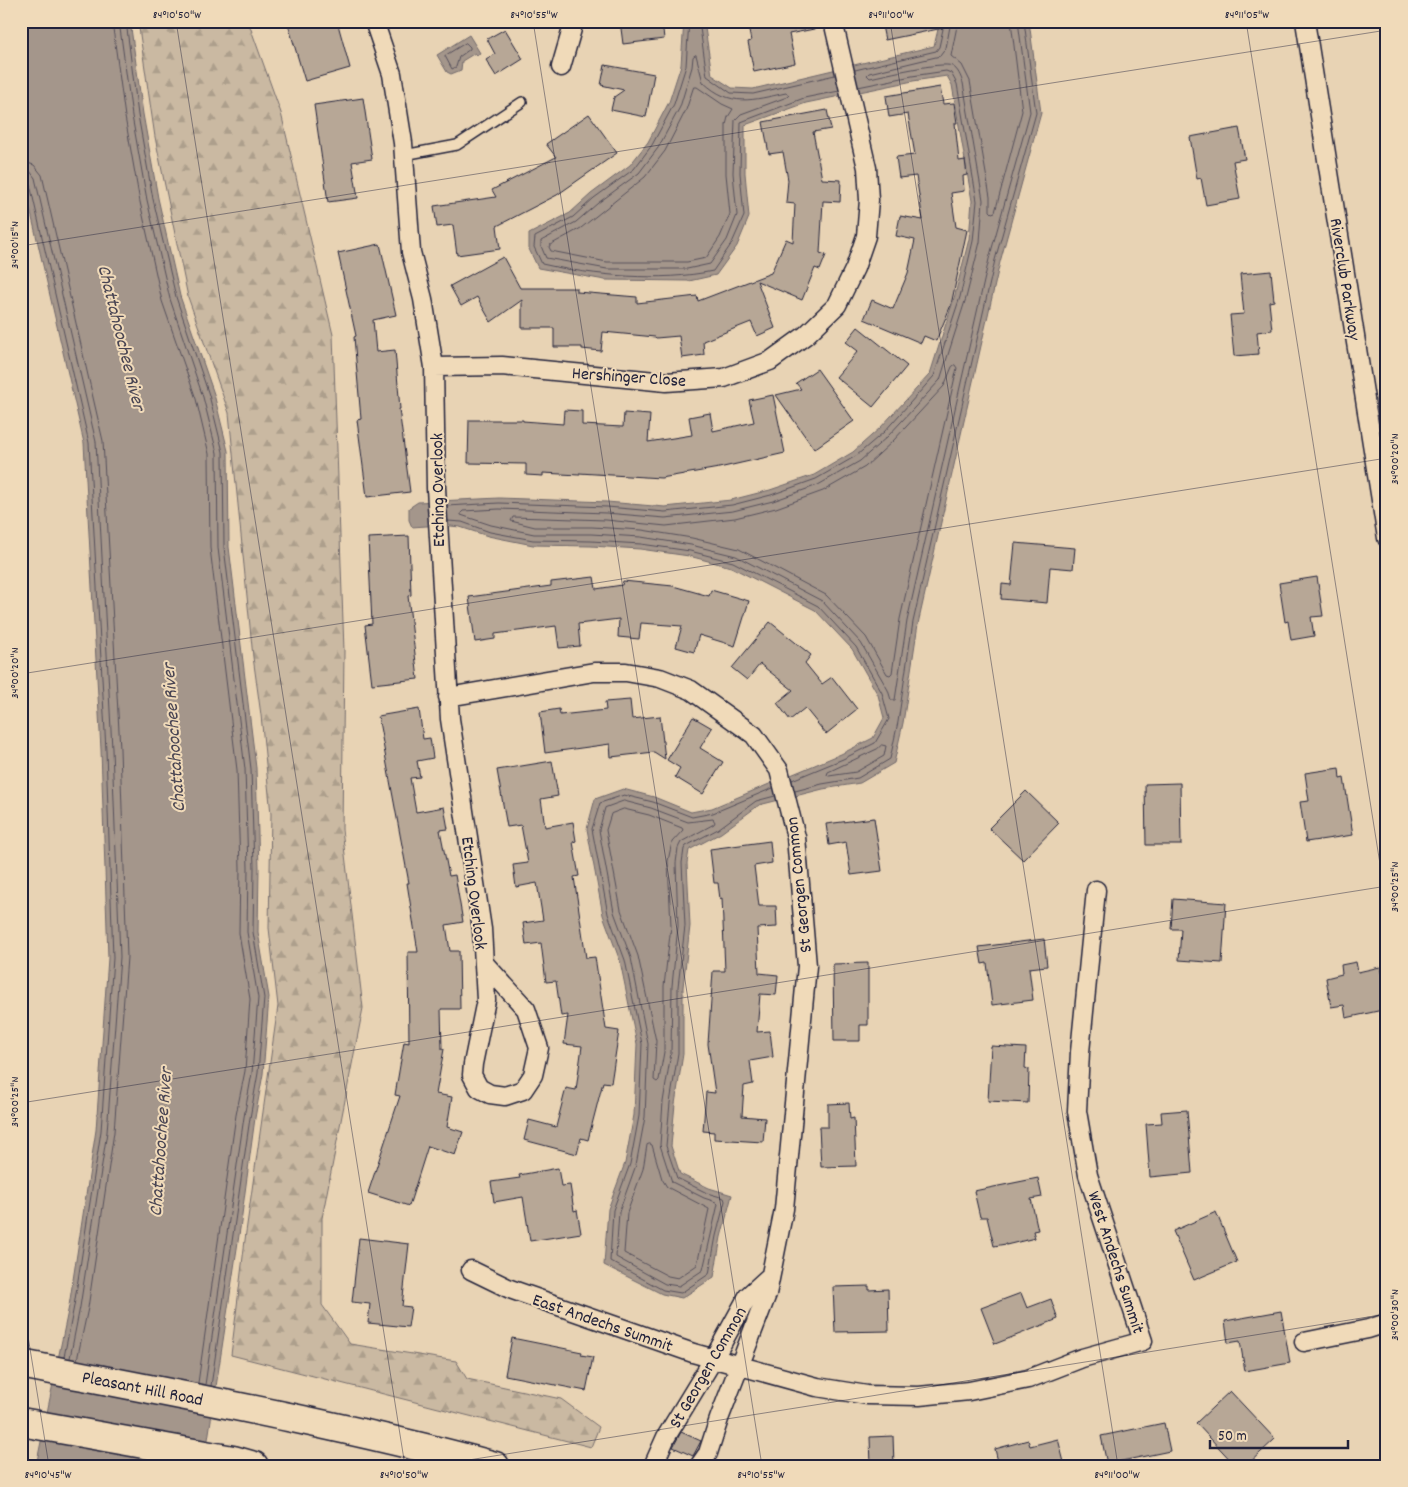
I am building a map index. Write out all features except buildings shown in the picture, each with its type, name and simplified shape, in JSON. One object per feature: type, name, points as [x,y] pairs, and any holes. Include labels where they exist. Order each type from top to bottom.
[{"type":"highway","name":"Pleasant Hill Road","points":[[21,1364],[264,1411],[419,1445],[495,1466]]},
{"type":"highway","points":[[21,1422],[244,1463]]},
{"type":"street","name":"Etching Overlook","points":[[374,21],[392,74],[404,155],[411,252],[423,299],[434,367],[438,540],[448,696],[478,901],[484,962],[486,1000],[472,1075],[479,1088],[490,1094],[505,1096],[523,1090],[533,1075],[539,1048],[526,1009],[484,962]]},
{"type":"street","points":[[561,67],[572,29],[572,21]]},
{"type":"street","name":"Hershinger Close","points":[[434,367],[502,366],[666,382],[724,378],[770,361],[806,334],[837,305],[855,268],[866,236],[869,200],[867,168],[833,21]]},
{"type":"street","name":"Riverclub Parkway","points":[[1304,21],[1387,538]]},
{"type":"street","name":"St Georgen Common","points":[[448,696],[594,672],[626,672],[660,678],[692,690],[754,735],[780,770],[796,836],[807,966],[784,1209],[767,1294],[739,1365],[708,1453],[699,1466]]},
{"type":"street","name":"West Andechs Summit","points":[[739,1365],[825,1388],[867,1395],[918,1396],[969,1391],[1028,1379],[1090,1355],[1143,1341],[1088,1175],[1077,1112],[1080,1052],[1096,890]]},
{"type":"street","name":"East Andechs Summit","points":[[470,1270],[510,1289],[693,1353],[739,1365]]},
{"type":"street","name":"St Georgen Common","points":[[653,1466],[683,1407],[714,1358],[748,1296],[770,1276]]},
{"type":"street","points":[[1304,1342],[1368,1329],[1387,1323]]},
{"type":"lane","points":[[404,155],[458,145],[522,102]]},
{"type":"green space","points":[[138,21],[248,21],[281,113],[333,335],[344,651],[342,829],[363,1008],[322,1218],[322,1305],[350,1344],[456,1361],[467,1379],[561,1399],[599,1427],[591,1447],[231,1355],[246,1232],[278,1006],[269,928],[271,814],[253,657],[229,413],[188,297],[155,137]]},
{"type":"water","name":"Chattahoochee River","points":[[21,21],[130,21],[143,114],[158,198],[180,296],[214,394],[228,451],[229,547],[256,768],[259,868],[258,932],[269,997],[263,1074],[204,1466],[36,1466],[69,1306],[96,1130],[108,958],[101,750],[84,443],[21,170]]},
{"type":"water","points":[[684,21],[704,21],[712,75],[732,88],[753,89],[934,46],[940,21],[1029,21],[1041,113],[1000,262],[918,624],[903,723],[894,763],[860,783],[823,789],[759,805],[721,833],[689,850],[687,863],[690,926],[683,987],[683,1054],[671,1146],[680,1174],[709,1188],[732,1195],[721,1237],[714,1277],[682,1298],[662,1294],[604,1265],[608,1209],[625,1163],[634,1115],[637,1044],[620,961],[603,915],[587,829],[595,799],[623,789],[654,797],[691,812],[712,808],[841,754],[873,738],[884,718],[878,695],[852,649],[815,610],[731,567],[689,556],[640,549],[533,545],[488,536],[460,527],[441,525],[412,527],[409,520],[409,508],[418,502],[499,498],[607,502],[665,507],[731,500],[770,490],[814,475],[853,452],[880,428],[930,374],[955,295],[969,239],[972,201],[952,85],[947,76],[913,81],[806,103],[745,125],[745,173],[749,217],[737,246],[716,275],[689,281],[605,280],[538,268],[529,249],[529,234],[570,213],[591,194],[630,165],[648,142],[669,102],[681,65]]},
{"type":"water","points":[[469,35],[480,53],[477,55],[475,53],[462,61],[461,70],[451,74],[447,72],[437,55]]}]
